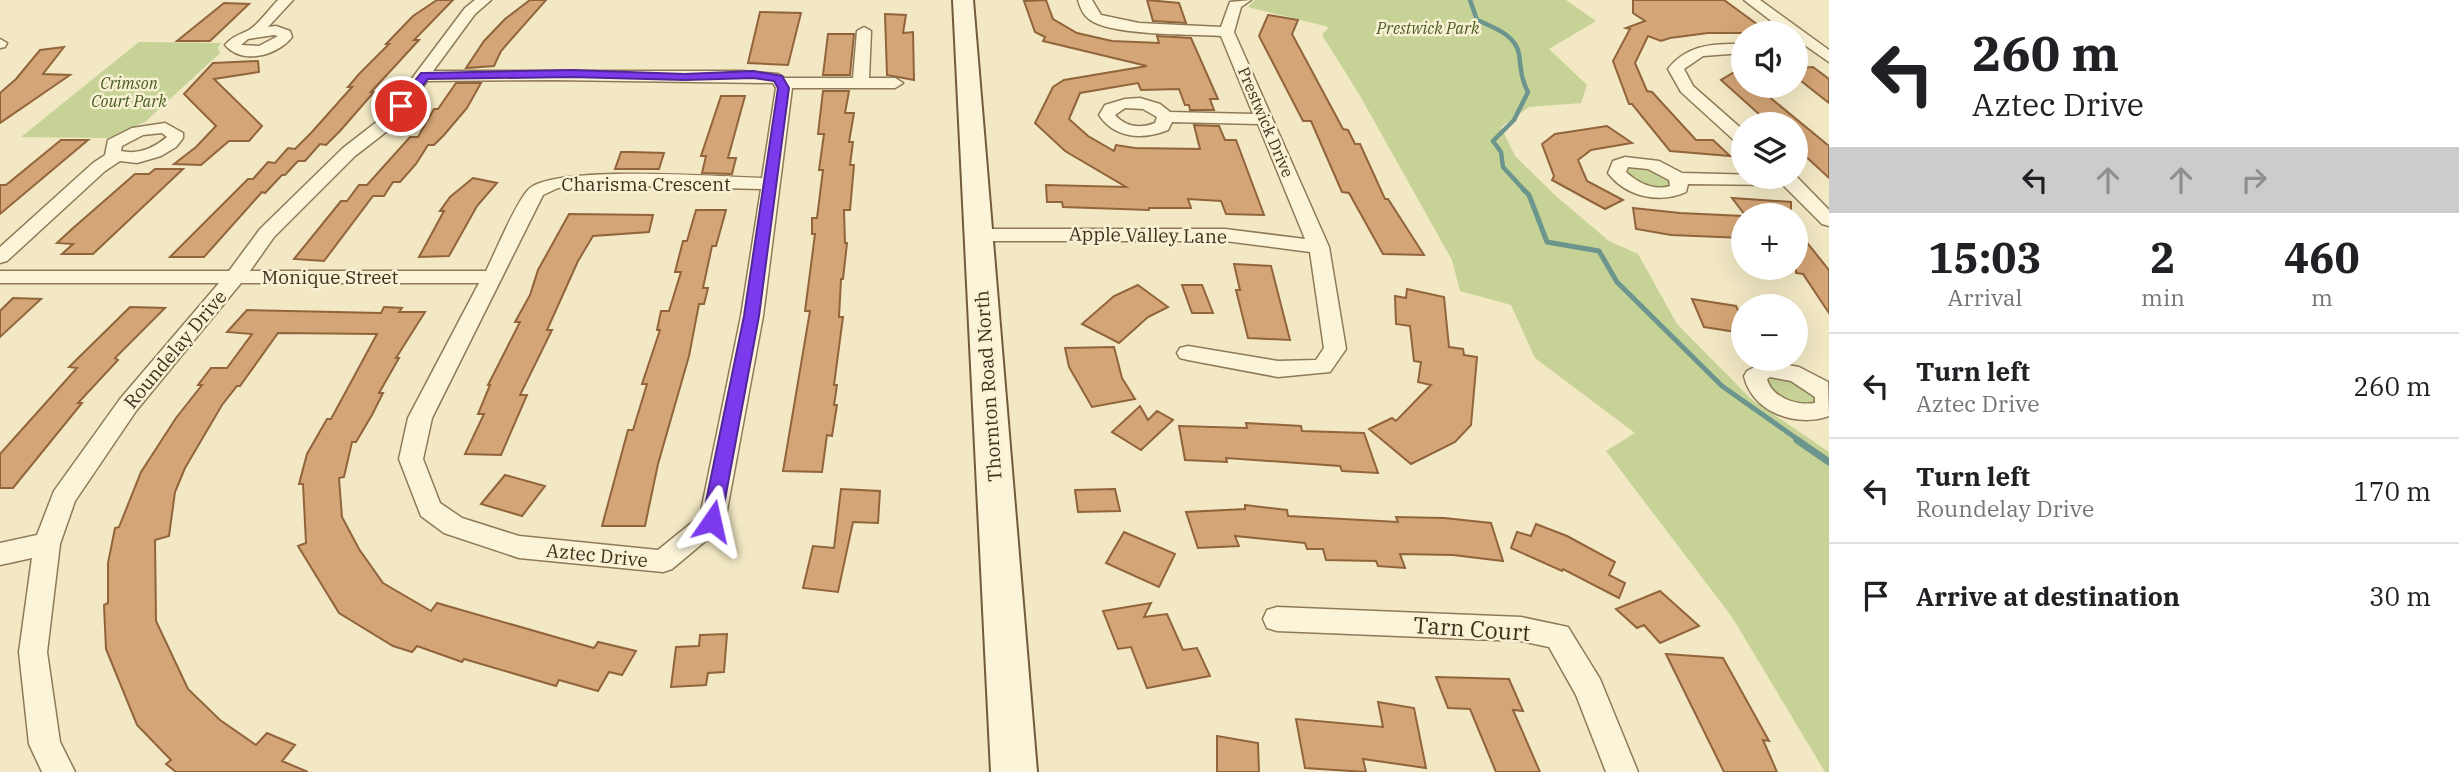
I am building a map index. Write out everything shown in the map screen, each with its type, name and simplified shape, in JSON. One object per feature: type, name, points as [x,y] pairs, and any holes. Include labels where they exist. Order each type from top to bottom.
[{"type":"main road","name":"Thornton Road North","points":[[963,0],[1014,772]]},
{"type":"street","points":[[255,32],[286,0]]},
{"type":"street","name":"Roundelay Drive","points":[[59,772],[45,744],[33,652],[47,544],[62,498],[128,405],[235,277],[267,233],[349,152],[389,121],[425,76],[470,11],[484,0]]},
{"type":"street","points":[[1085,0],[1087,8],[1097,19],[1120,24],[1227,32],[1235,5],[1244,0]]},
{"type":"street","points":[[1751,0],[1823,53]]},
{"type":"street","points":[[861,83],[864,31]]},
{"type":"street","name":"Prestwick Drive","points":[[1188,353],[1278,369],[1322,367],[1335,349],[1319,247],[1227,32]]},
{"type":"street","points":[[1731,50],[1700,51],[1687,56],[1676,69],[1687,89],[1731,128]]},
{"type":"street","points":[[425,76],[571,74],[685,77],[753,74],[778,79],[781,83],[895,83]]},
{"type":"street","name":"Aztec Drive","points":[[491,277],[420,418],[411,459],[430,509],[453,526],[519,547],[663,561],[712,521],[752,316],[784,88],[781,83]]},
{"type":"street","points":[[1165,117],[1266,119]]},
{"type":"street","points":[[0,257],[99,167],[117,156]]},
{"type":"street","points":[[1678,178],[1731,178]]},
{"type":"street","name":"Charisma Crescent","points":[[491,277],[536,192],[554,183],[597,180],[770,184]]},
{"type":"street","points":[[1798,189],[1829,220]]},
{"type":"street","name":"Apple Valley Lane","points":[[977,235],[1225,235],[1319,247]]},
{"type":"street","name":"Monique Street","points":[[0,277],[491,277]]},
{"type":"street","points":[[0,554],[47,544]]},
{"type":"street","name":"Tarn Court","points":[[1277,619],[1521,629],[1559,636],[1589,689],[1622,772]]},
{"type":"green space","name":"Prestwick Park","points":[[1255,0],[1566,0],[1596,21],[1549,49],[1587,85],[1581,103],[1529,107],[1501,127],[1515,156],[1557,197],[1609,241],[1638,254],[1677,324],[1751,399],[1829,452],[1829,772],[1825,772],[1732,617],[1606,451],[1635,433],[1535,358],[1511,305],[1460,291],[1452,260],[1359,94],[1322,35],[1329,27],[1248,7]]},
{"type":"green space","name":"Crimson Court Park","points":[[139,42],[221,43],[218,48],[220,53],[145,122],[108,138],[21,137]]},
{"type":"green space","points":[[1637,165],[1667,174],[1672,185],[1653,188],[1624,174],[1626,167]]},
{"type":"green space","points":[[1783,376],[1812,390],[1817,399],[1814,403],[1795,404],[1773,393],[1767,380]]},
{"type":"building","points":[[437,0],[453,0],[414,40],[419,40],[326,145],[320,144],[305,161],[298,161],[265,193],[262,192],[204,257],[170,257],[248,179],[253,179],[268,162],[275,163],[288,148],[295,149],[352,87],[348,87],[359,74],[389,44],[386,44],[413,16]]},
{"type":"building","points":[[530,0],[546,0],[501,51],[494,66],[466,68],[484,41],[505,19]]},
{"type":"building","points":[[1046,0],[1053,19],[1077,33],[1112,41],[1159,43],[1157,36],[1191,38],[1218,99],[1210,99],[1214,110],[1190,110],[1189,105],[1185,105],[1179,89],[1141,90],[1138,83],[1080,93],[1069,119],[1088,136],[1114,151],[1116,145],[1200,149],[1194,125],[1219,126],[1225,140],[1236,140],[1264,215],[1226,214],[1221,201],[1188,199],[1191,208],[1149,210],[1063,207],[1062,202],[1047,202],[1046,185],[1126,187],[1065,151],[1035,123],[1053,87],[1064,80],[1147,66],[1043,41],[1045,37],[1035,32],[1024,1]]},
{"type":"building","points":[[1147,0],[1179,3],[1186,23],[1153,21]]},
{"type":"building","points":[[1633,0],[1724,0],[1753,21],[1731,21],[1731,33],[1708,33],[1661,41],[1648,36],[1635,63],[1647,91],[1652,92],[1696,140],[1713,140],[1730,156],[1670,151],[1632,104],[1629,104],[1613,61],[1630,29],[1626,28],[1645,21],[1633,13]]},
{"type":"building","points":[[224,3],[249,4],[210,41],[177,41]]},
{"type":"building","points":[[760,12],[801,13],[788,65],[748,63]]},
{"type":"building","points":[[885,14],[906,15],[903,33],[913,32],[914,80],[887,75]]},
{"type":"building","points":[[1268,15],[1298,20],[1292,34],[1343,129],[1348,130],[1355,144],[1360,144],[1385,199],[1388,199],[1424,255],[1383,254],[1349,193],[1342,192],[1311,121],[1303,121],[1259,36]]},
{"type":"building","points":[[828,34],[854,34],[850,75],[823,75]]},
{"type":"building","points":[[64,47],[43,74],[70,75],[0,123],[0,93],[16,79],[40,50]]},
{"type":"building","points":[[258,61],[259,72],[214,79],[262,126],[249,141],[229,141],[201,165],[174,164],[196,147],[216,126],[184,94],[213,63]]},
{"type":"building","points":[[1808,67],[1813,67],[1829,79],[1829,103],[1808,86]]},
{"type":"building","points":[[1731,74],[1731,89],[1721,80]]},
{"type":"building","points":[[456,83],[481,83],[467,108],[444,135],[434,145],[428,145],[416,164],[400,182],[393,182],[384,196],[373,196],[324,261],[294,259],[341,201],[347,201],[359,185],[367,185],[410,137],[418,137],[434,109],[438,109]]},
{"type":"building","points":[[823,91],[849,91],[845,113],[854,113],[849,142],[853,142],[850,165],[854,165],[850,210],[844,210],[847,243],[841,279],[839,317],[843,317],[834,385],[837,385],[834,405],[837,405],[832,436],[827,435],[822,472],[783,471],[810,311],[805,311],[815,234],[812,234],[812,218],[817,218],[823,170],[819,170],[824,134],[818,134]]},
{"type":"building","points":[[721,96],[745,96],[728,158],[736,158],[732,174],[702,173],[706,156],[701,156]]},
{"type":"building","points":[[1741,98],[1771,98],[1788,112],[1757,112]]},
{"type":"building","points":[[1607,126],[1632,143],[1591,150],[1578,160],[1587,181],[1623,200],[1605,209],[1552,180],[1554,176],[1542,144],[1555,134]]},
{"type":"building","points":[[1808,129],[1829,146],[1829,178],[1808,158]]},
{"type":"building","points":[[61,140],[88,140],[0,214],[0,185],[6,185]]},
{"type":"building","points":[[621,152],[664,153],[659,169],[615,169]]},
{"type":"building","points":[[155,169],[183,169],[93,254],[62,254],[73,244],[57,243],[72,229],[135,174],[149,174]]},
{"type":"building","points":[[473,178],[497,183],[477,206],[449,256],[419,257],[444,211],[440,211],[450,197]]},
{"type":"building","points":[[1732,198],[1791,202],[1791,203],[1736,203]]},
{"type":"building","points":[[1633,208],[1731,215],[1731,238],[1671,235],[1636,229]]},
{"type":"building","points":[[696,210],[726,210],[716,246],[712,246],[703,288],[708,288],[704,304],[699,304],[689,356],[658,464],[645,526],[602,526],[628,430],[633,430],[647,384],[642,384],[660,330],[657,330],[661,311],[669,311],[681,272],[675,272],[683,241],[687,241]]},
{"type":"building","points":[[569,214],[653,215],[649,232],[593,236],[578,261],[547,330],[552,330],[520,395],[527,395],[501,455],[465,454],[484,414],[478,414],[488,385],[520,322],[515,322],[530,295],[538,270]]},
{"type":"building","points":[[1808,244],[1829,270],[1829,313],[1807,280]]},
{"type":"building","points":[[1234,264],[1271,266],[1290,340],[1248,338],[1236,290],[1240,290]]},
{"type":"building","points":[[1138,285],[1168,307],[1148,317],[1119,343],[1082,324],[1114,296]]},
{"type":"building","points":[[1182,285],[1202,285],[1213,313],[1192,313]]},
{"type":"building","points":[[1407,289],[1444,297],[1449,347],[1463,349],[1464,355],[1477,357],[1471,425],[1455,442],[1411,464],[1369,429],[1392,418],[1396,421],[1431,385],[1418,382],[1421,362],[1414,361],[1410,326],[1396,324],[1395,296],[1406,298]]},
{"type":"building","points":[[13,298],[41,299],[0,337],[0,311]]},
{"type":"building","points":[[1692,299],[1731,305],[1731,331],[1704,327]]},
{"type":"building","points":[[130,307],[165,308],[115,358],[118,360],[78,403],[82,403],[13,488],[0,488],[0,454],[77,368],[69,367]]},
{"type":"building","points":[[384,307],[402,308],[399,312],[425,312],[396,358],[399,358],[379,393],[383,393],[372,415],[356,442],[352,442],[344,477],[339,478],[342,517],[359,549],[383,583],[431,611],[437,603],[594,648],[598,642],[636,651],[622,675],[609,672],[598,691],[559,680],[556,686],[464,659],[462,662],[417,646],[412,652],[393,646],[339,613],[298,546],[306,543],[303,484],[299,484],[307,454],[327,419],[331,419],[377,334],[278,333],[240,386],[237,386],[222,405],[185,468],[175,492],[169,536],[155,540],[156,621],[188,689],[220,720],[256,745],[267,733],[295,745],[282,761],[308,772],[176,772],[166,764],[171,760],[137,725],[106,649],[104,605],[108,603],[108,563],[115,528],[119,527],[141,472],[176,418],[202,385],[198,385],[211,368],[227,368],[252,334],[227,332],[247,310],[381,313]]},
{"type":"building","points":[[1114,347],[1122,378],[1135,399],[1092,407],[1069,367],[1065,348]]},
{"type":"building","points":[[1140,406],[1148,420],[1157,411],[1173,420],[1141,450],[1112,432]]},
{"type":"building","points":[[1246,423],[1301,426],[1302,431],[1364,433],[1378,473],[1342,471],[1340,466],[1226,458],[1227,462],[1185,460],[1179,426],[1247,428]]},
{"type":"building","points":[[505,475],[545,486],[522,516],[481,504]]},
{"type":"building","points":[[841,489],[880,491],[878,523],[853,522],[838,592],[803,588],[813,546],[834,548]]},
{"type":"building","points":[[1115,489],[1120,511],[1078,512],[1075,490]]},
{"type":"building","points":[[1245,505],[1287,510],[1288,516],[1398,522],[1396,517],[1444,518],[1491,523],[1503,561],[1453,555],[1400,554],[1405,568],[1378,566],[1376,561],[1326,560],[1323,549],[1307,549],[1305,543],[1235,536],[1239,546],[1198,548],[1186,512],[1245,509]]},
{"type":"building","points":[[1536,524],[1567,536],[1615,562],[1609,575],[1625,583],[1619,598],[1563,569],[1562,571],[1511,548],[1517,532],[1531,536]]},
{"type":"building","points":[[1124,532],[1175,554],[1159,587],[1106,563]]},
{"type":"building","points":[[1660,591],[1699,626],[1660,643],[1644,625],[1637,628],[1616,609]]},
{"type":"building","points":[[1151,603],[1144,617],[1167,614],[1183,650],[1197,648],[1210,676],[1147,688],[1131,647],[1118,649],[1103,611]]},
{"type":"building","points":[[727,634],[724,672],[708,673],[706,685],[671,687],[676,647],[699,646],[700,635]]},
{"type":"building","points":[[1666,654],[1723,658],[1769,741],[1763,740],[1777,772],[1724,772]]},
{"type":"building","points":[[1436,677],[1509,679],[1523,711],[1513,710],[1540,772],[1496,772],[1470,709],[1448,708]]},
{"type":"building","points":[[1378,702],[1414,708],[1426,768],[1363,759],[1366,772],[1305,768],[1296,719],[1383,727]]},
{"type":"building","points":[[1217,736],[1258,743],[1259,772],[1217,772]]},
{"type":"waterway","points":[[1470,0],[1477,20],[1509,37],[1517,47],[1528,92],[1514,120],[1493,141],[1501,152],[1503,167],[1525,191]]},
{"type":"waterway","points":[[1525,191],[1547,242],[1599,251],[1617,282],[1722,386],[1800,441]]},
{"type":"waterway","points":[[1797,440],[1829,462]]},
{"type":"route","points":[[401,106],[425,76],[571,74],[685,77],[753,74],[778,79],[784,88],[752,316],[712,521]]}]
